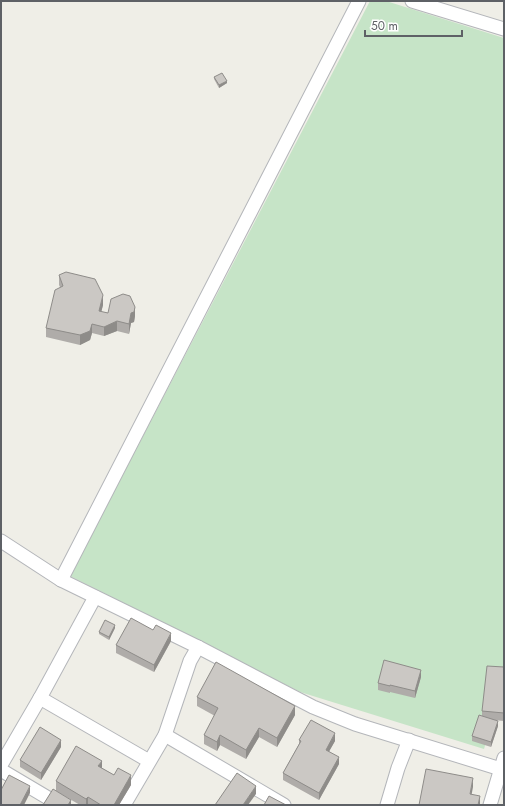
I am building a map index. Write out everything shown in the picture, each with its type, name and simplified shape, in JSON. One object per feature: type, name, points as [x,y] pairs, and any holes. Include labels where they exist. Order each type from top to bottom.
[{"type":"street","points":[[61,580],[359,1]]},
{"type":"street","points":[[412,1],[504,29]]},
{"type":"street","points":[[1,541],[61,580],[198,647],[313,707],[356,724],[503,766],[490,805]]},
{"type":"street","points":[[1,765],[40,698],[95,597]]},
{"type":"street","points":[[124,805],[165,735],[190,661],[198,647]]},
{"type":"street","points":[[40,698],[149,761]]},
{"type":"street","points":[[165,735],[284,805]]},
{"type":"street","points":[[387,805],[398,768],[409,740]]},
{"type":"street","points":[[1,770],[60,805]]},
{"type":"green space","points":[[370,1],[386,1],[504,38],[504,680],[484,749],[300,692],[70,576]]},
{"type":"building","points":[[222,73],[227,81],[219,85],[214,77]]},
{"type":"building","points":[[66,272],[95,279],[103,295],[99,311],[108,313],[111,299],[123,294],[130,296],[135,307],[134,312],[131,313],[129,324],[117,321],[104,327],[92,324],[90,331],[80,335],[46,328],[55,290],[63,286],[59,275]]},
{"type":"building","points":[[131,618],[153,630],[156,625],[171,633],[154,665],[116,645]]},
{"type":"building","points":[[105,620],[115,625],[109,637],[99,632]]},
{"type":"building","points":[[384,660],[421,670],[415,691],[378,683]]},
{"type":"building","points":[[216,662],[295,706],[277,738],[259,728],[246,750],[220,735],[217,742],[204,735],[218,708],[197,697]]},
{"type":"building","points":[[487,666],[504,667],[504,713],[482,711]]},
{"type":"building","points":[[479,715],[498,721],[491,742],[472,736]]},
{"type":"building","points":[[311,720],[335,733],[326,750],[339,757],[319,793],[283,773],[301,741],[299,740]]},
{"type":"building","points":[[40,727],[61,740],[41,773],[20,760]]},
{"type":"building","points":[[76,746],[102,761],[98,766],[114,775],[118,768],[131,775],[114,805],[101,805],[88,797],[86,799],[56,781]]},
{"type":"building","points":[[426,769],[473,778],[470,794],[480,796],[478,805],[419,805]]},
{"type":"building","points":[[237,773],[256,786],[243,805],[215,805]]},
{"type":"building","points":[[9,775],[30,786],[20,805],[1,805],[1,790]]},
{"type":"building","points":[[53,789],[71,800],[68,805],[43,805]]},
{"type":"building","points":[[269,796],[286,805],[264,805]]}]
